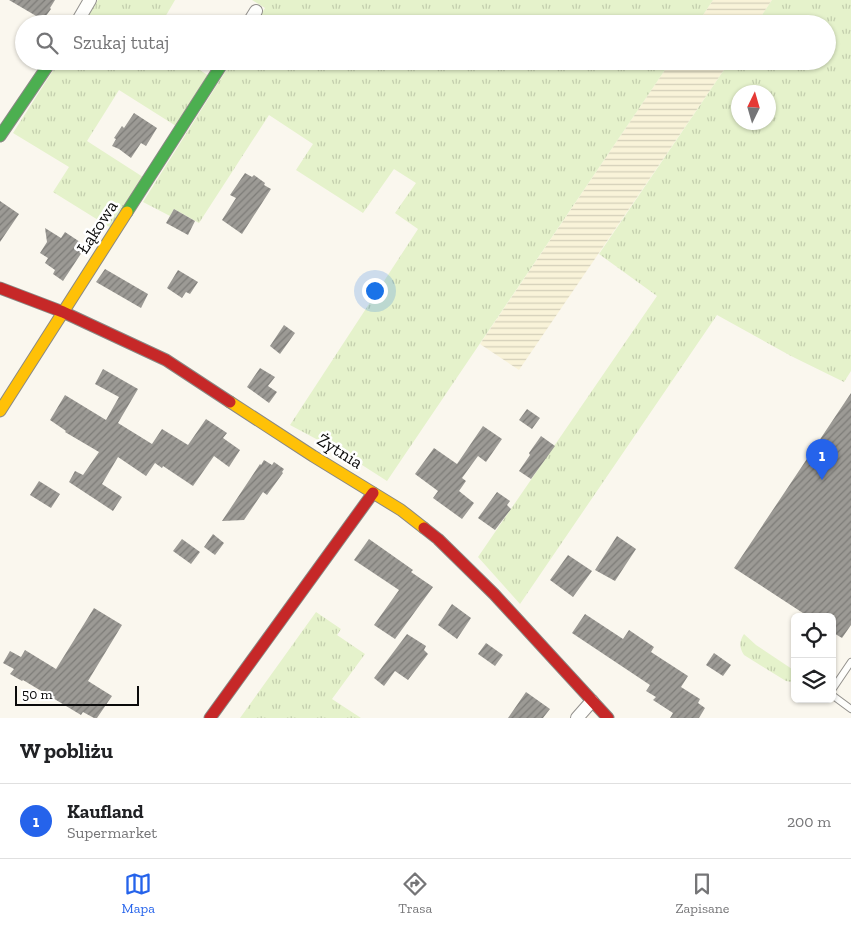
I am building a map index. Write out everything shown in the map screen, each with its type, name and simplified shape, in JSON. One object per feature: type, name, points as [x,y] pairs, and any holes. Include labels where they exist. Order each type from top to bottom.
[{"type":"street","points":[[81,15],[90,0]]},
{"type":"street","points":[[254,15],[256,11]]},
{"type":"street","points":[[0,136],[45,70]]},
{"type":"street","name":"Łąkowa","points":[[0,411],[218,70]]},
{"type":"street","name":"Żytnia","points":[[0,288],[63,312],[166,360],[313,456],[401,510],[438,539],[494,594],[608,718]]},
{"type":"street","points":[[210,718],[373,493]]},
{"type":"street","points":[[577,718],[592,701]]},
{"type":"lane","points":[[836,684],[851,662]]},
{"type":"lane","points":[[836,698],[851,708]]},
{"type":"shaded area","points":[[713,0],[772,0],[762,15],[703,15]]},
{"type":"shaded area","points":[[665,70],[724,70],[519,370],[480,344]]},
{"type":"green space","points":[[98,0],[175,0],[166,15],[89,15]]},
{"type":"green space","points":[[252,0],[713,0],[703,15],[261,15],[265,8]]},
{"type":"green space","points":[[772,0],[851,0],[851,371],[844,382],[791,356],[717,315],[520,604],[478,557],[657,296],[599,254],[724,70],[836,70],[836,15],[762,15]]},
{"type":"green space","points":[[53,70],[200,70],[209,76],[176,126],[119,90],[87,141],[143,177],[111,228],[53,192],[69,167],[13,133]]},
{"type":"green space","points":[[226,70],[665,70],[387,481],[348,456],[290,425],[418,229],[395,213],[416,183],[394,169],[363,213],[296,170],[313,144],[269,115],[199,223],[174,209],[170,216],[143,202]]},
{"type":"green space","points":[[316,612],[341,629],[337,635],[365,654],[332,699],[361,718],[240,718]]},
{"type":"green space","points":[[744,634],[756,645],[791,668],[791,682],[786,681],[744,655],[740,644]]},
{"type":"building","points":[[9,0],[55,0],[47,15],[34,15]]},
{"type":"building","points":[[134,113],[157,128],[146,146],[141,143],[131,158],[112,146],[116,139],[114,138],[122,126],[124,128]]},
{"type":"building","points":[[245,173],[252,177],[254,175],[271,189],[242,234],[222,220],[236,198],[230,195]]},
{"type":"building","points":[[0,201],[19,214],[0,242]]},
{"type":"building","points":[[174,209],[195,221],[188,235],[166,223]]},
{"type":"building","points":[[45,228],[61,238],[65,232],[86,246],[63,281],[53,274],[55,270],[45,263],[48,258],[40,253],[47,242]]},
{"type":"building","points":[[105,269],[148,294],[141,308],[96,282]]},
{"type":"building","points":[[178,270],[198,282],[190,294],[186,292],[182,298],[167,288]]},
{"type":"building","points":[[284,325],[295,333],[280,354],[270,346]]},
{"type":"building","points":[[260,368],[275,377],[268,386],[277,392],[269,403],[247,387]]},
{"type":"building","points":[[103,369],[138,389],[118,423],[152,444],[162,429],[188,445],[206,419],[227,433],[223,438],[240,450],[229,467],[214,456],[193,486],[163,466],[162,468],[155,463],[146,476],[118,457],[102,484],[122,497],[113,511],[69,482],[75,471],[83,475],[99,452],[65,432],[50,420],[65,395],[106,420],[119,397],[95,384]]},
{"type":"building","points":[[851,393],[851,625],[842,638],[836,634],[836,613],[803,613],[734,568]]},
{"type":"building","points":[[527,409],[540,418],[532,429],[519,420]]},
{"type":"building","points":[[483,426],[502,439],[486,462],[478,456],[462,478],[466,481],[459,491],[474,503],[462,519],[433,498],[438,491],[415,474],[434,448],[457,464]]},
{"type":"building","points":[[541,436],[555,446],[531,479],[519,471]]},
{"type":"building","points":[[264,460],[272,465],[274,462],[284,469],[283,473],[267,495],[263,492],[244,520],[222,521],[260,464]]},
{"type":"building","points":[[39,481],[60,494],[51,508],[30,495]]},
{"type":"building","points":[[497,492],[510,501],[507,505],[511,509],[495,530],[478,518]]},
{"type":"building","points":[[213,534],[224,543],[215,555],[204,547]]},
{"type":"building","points":[[617,536],[636,549],[615,581],[595,570]]},
{"type":"building","points":[[182,539],[200,552],[191,564],[173,551]]},
{"type":"building","points":[[369,539],[413,570],[411,572],[433,587],[395,639],[374,625],[399,590],[354,560]]},
{"type":"building","points":[[568,555],[592,571],[573,597],[550,580]]},
{"type":"building","points":[[452,604],[471,618],[457,639],[438,625]]},
{"type":"building","points":[[94,608],[122,625],[88,681],[112,696],[97,718],[83,712],[81,715],[10,674],[14,669],[3,663],[10,651],[21,657],[25,650],[56,669]]},
{"type":"building","points":[[585,614],[623,639],[629,630],[654,647],[651,652],[688,676],[681,687],[700,699],[698,703],[705,708],[699,718],[670,718],[673,713],[653,700],[656,697],[646,691],[650,685],[572,633]]},
{"type":"building","points":[[407,634],[426,646],[424,650],[428,654],[408,680],[395,671],[384,686],[374,678]]},
{"type":"building","points":[[486,643],[503,655],[495,666],[478,654]]},
{"type":"building","points":[[714,653],[731,665],[723,676],[706,665]]},
{"type":"building","points":[[526,692],[550,709],[543,718],[508,718]]},
{"type":"traffic: fast","points":[[0,136],[45,70]]},
{"type":"traffic: fast","points":[[127,212],[218,70]]},
{"type":"traffic: slow","points":[[0,411],[127,212]]},
{"type":"traffic: slow","points":[[230,402],[401,510],[424,528]]},
{"type":"traffic: jam","points":[[0,288],[63,312],[166,360],[230,402]]},
{"type":"traffic: jam","points":[[210,718],[373,493]]},
{"type":"traffic: jam","points":[[424,528],[438,539],[494,594],[608,718]]},
{"type":"place","name":"Kaufland","points":[[822,480]]}]
